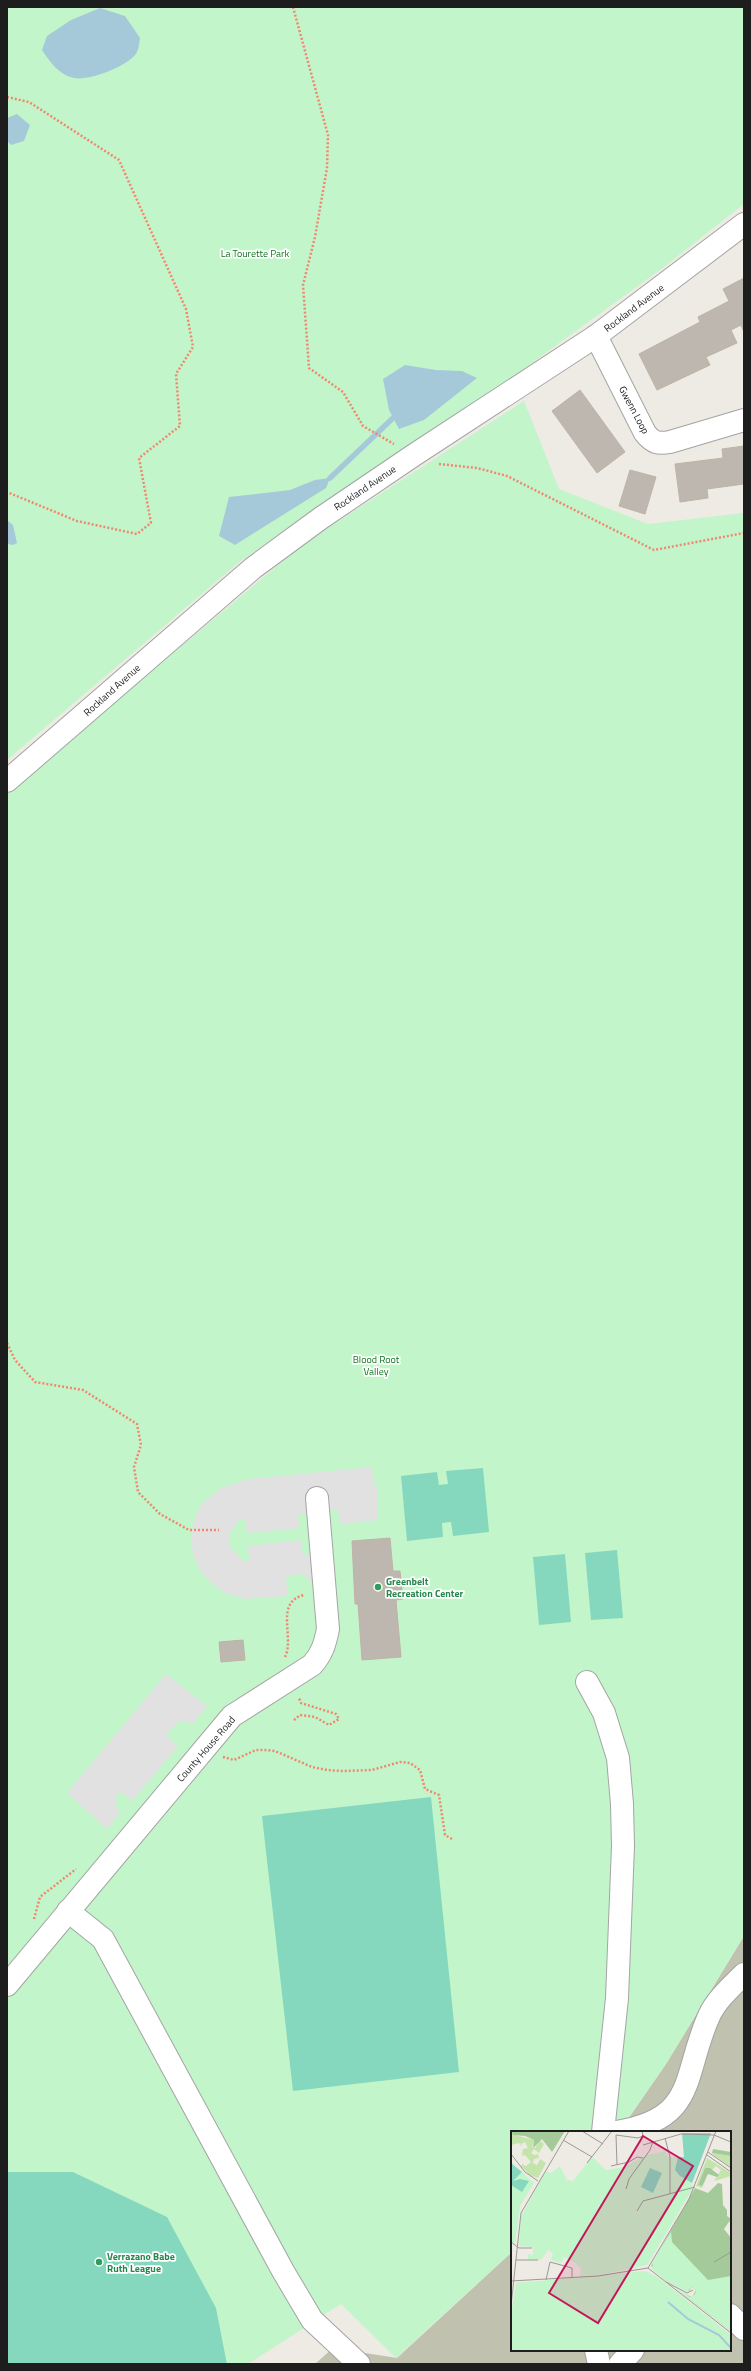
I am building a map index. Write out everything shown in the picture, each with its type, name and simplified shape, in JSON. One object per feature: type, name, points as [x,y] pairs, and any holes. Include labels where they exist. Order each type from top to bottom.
[{"type":"street","name":"Rockland Avenue","points":[[7,781],[252,568],[333,510],[596,336],[744,224]]},
{"type":"street","name":"Gwenn Loop","points":[[596,336],[645,433],[650,440],[658,444],[670,442],[744,420]]},
{"type":"street","name":"County House Road","points":[[7,1985],[232,1716],[312,1665],[319,1657],[325,1645],[328,1629],[317,1498]]},
{"type":"street","points":[[587,1682],[604,1713],[618,1758],[622,1804],[623,1846],[617,1998],[603,2131]]},
{"type":"street","points":[[68,1911],[103,1939],[279,2264],[312,2320],[359,2364]]},
{"type":"street","points":[[620,2131],[644,2125],[676,2106],[690,2080],[699,2043],[709,2014],[728,1990],[744,1974]]},
{"type":"street","points":[[731,2316],[744,2329]]},
{"type":"street","points":[[596,2351],[599,2364]]},
{"type":"street","points":[[620,2364],[632,2351]]},
{"type":"path","points":[[293,7],[328,135],[327,168],[315,237],[303,285],[309,368],[344,392],[363,426],[382,437]]},
{"type":"path","points":[[7,97],[29,102],[119,160],[186,309],[193,347],[176,374],[180,426],[139,458],[151,523],[137,534],[77,521],[7,492]]},
{"type":"path","points":[[434,463],[477,468],[507,476],[654,550],[744,533]]},
{"type":"path","points":[[7,1343],[15,1360],[35,1382],[83,1390],[137,1424],[141,1445],[134,1467],[138,1492],[160,1514],[189,1530],[219,1530]]},
{"type":"path","points":[[284,1660],[288,1648],[288,1608],[295,1599],[304,1595]]},
{"type":"path","points":[[294,1720],[300,1715],[309,1716],[329,1725],[339,1719],[336,1714],[301,1703],[298,1699],[301,1696]]},
{"type":"path","points":[[218,1755],[228,1760],[234,1760],[256,1750],[275,1751],[312,1767],[342,1771],[372,1770],[400,1762],[410,1763],[420,1770],[426,1789],[439,1795],[445,1835],[452,1839]]},
{"type":"shaded area","points":[[372,1467],[374,1485],[378,1487],[378,1520],[340,1524],[338,1510],[334,1508],[329,1512],[333,1579],[310,1581],[304,1574],[289,1575],[286,1579],[288,1596],[246,1599],[225,1593],[209,1581],[201,1572],[193,1555],[191,1533],[197,1512],[203,1503],[219,1489],[248,1479]],"holes":[[[301,1513],[308,1516],[312,1554],[303,1555],[301,1540],[248,1546],[249,1559],[245,1562],[230,1547],[230,1533],[240,1519],[245,1519],[247,1533],[300,1528],[298,1515]]]},
{"type":"shaded area","points":[[166,1674],[207,1706],[192,1724],[185,1721],[178,1722],[168,1733],[167,1736],[178,1746],[132,1801],[123,1793],[118,1793],[115,1803],[120,1813],[107,1829],[67,1793]]},
{"type":"shaded area","points":[[744,1936],[744,2364],[315,2364],[333,2348],[397,2358],[511,2253],[511,2351],[731,2351],[731,2131],[620,2131],[666,2064]]},
{"type":"green space","name":"La Tourette Park","points":[[7,7],[744,7],[744,204],[664,267],[489,394],[322,503],[237,564],[7,760]]},
{"type":"green space","name":"Blood Root Valley","points":[[524,401],[559,489],[648,524],[744,513],[744,1936],[666,2064],[620,2131],[511,2131],[511,2253],[396,2358],[341,2304],[248,2364],[227,2364],[216,2308],[73,2172],[7,2172],[7,793],[303,544]]},
{"type":"green space","points":[[483,1468],[489,1532],[453,1536],[451,1522],[442,1523],[443,1537],[407,1541],[401,1476],[437,1472],[439,1485],[448,1484],[446,1471]]},
{"type":"green space","points":[[617,1550],[623,1618],[591,1620],[585,1553]]},
{"type":"green space","points":[[565,1554],[571,1622],[539,1625],[533,1557]]},
{"type":"green space","points":[[431,1797],[459,2072],[293,2091],[262,1816]]},
{"type":"green space","name":"Verrazano Babe Ruth League","points":[[7,2172],[73,2172],[167,2217],[216,2308],[227,2364],[7,2364]]},
{"type":"water","points":[[100,8],[125,16],[140,38],[136,53],[130,60],[123,64],[97,75],[74,78],[64,74],[59,71],[42,50],[47,36],[71,20]]},
{"type":"water","points":[[17,114],[30,125],[24,141],[11,145],[7,141],[7,118]]},
{"type":"water","points":[[405,365],[436,370],[462,371],[477,378],[424,420],[399,429],[389,410],[383,379]]},
{"type":"water","points":[[330,478],[326,488],[235,545],[219,536],[229,497],[290,490],[315,480]]},
{"type":"water","points":[[7,520],[13,525],[17,543],[13,545],[7,544]]},
{"type":"building","points":[[744,278],[744,332],[741,325],[731,330],[737,343],[706,357],[710,365],[657,390],[639,354],[700,322],[698,317],[729,301],[723,289]]},
{"type":"building","points":[[580,390],[625,452],[597,473],[552,411]]},
{"type":"building","points":[[744,446],[744,484],[707,489],[708,498],[680,502],[675,464],[723,458],[722,449]]},
{"type":"building","points":[[630,470],[656,477],[645,514],[619,506]]},
{"type":"building","name":"Greenbelt Recreation Center","points":[[390,1538],[393,1571],[400,1571],[403,1599],[396,1600],[401,1657],[362,1660],[358,1604],[355,1604],[352,1541]]},
{"type":"building","points":[[243,1640],[245,1660],[221,1662],[219,1642]]},
{"type":"waterway","points":[[330,478],[393,418]]},
{"type":"place","name":"Greenbelt Recreation Center","points":[[378,1587]]},
{"type":"place","name":"Verrazano Babe Ruth League","points":[[99,2262]]}]
